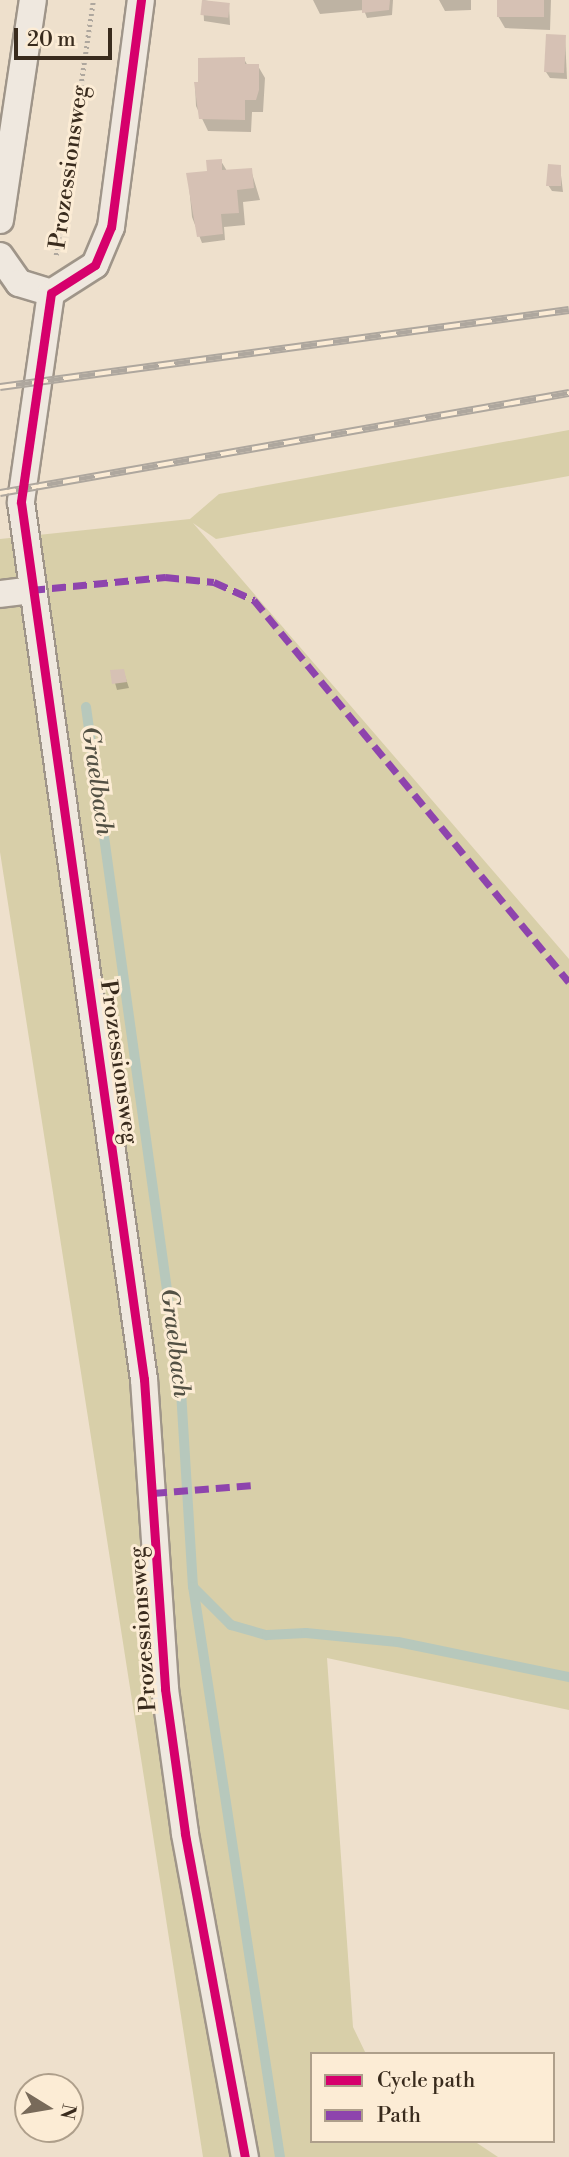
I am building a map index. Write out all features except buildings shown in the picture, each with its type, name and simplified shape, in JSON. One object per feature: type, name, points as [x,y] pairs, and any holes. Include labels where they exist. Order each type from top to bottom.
[{"type":"street","points":[[0,220],[33,0]]},
{"type":"street","name":"Prozessionsweg","points":[[141,0],[111,227],[94,265],[51,293],[21,502],[31,590],[144,1379],[167,1702],[185,1834],[245,2157]]},
{"type":"street","points":[[0,256],[19,283],[51,293]]},
{"type":"street","points":[[0,594],[31,590]]},
{"type":"shaded area","points":[[569,430],[569,476],[216,539],[193,523],[569,959],[569,1710],[327,1658],[353,2027],[365,2052],[310,2052],[310,2143],[477,2143],[498,2157],[203,2157],[0,852],[0,539],[190,519],[219,494]]},
{"type":"waterway","name":"Graelbach","points":[[86,707],[181,1391],[193,1586],[280,2157]]},
{"type":"waterway","name":"Graelbach","points":[[193,1587],[231,1625],[267,1635],[306,1633],[398,1642],[569,1677]]},
{"type":"railway","points":[[0,387],[569,310]]},
{"type":"railway","points":[[0,493],[569,393]]},
{"type":"marked path","points":[[31,590],[165,577],[214,582],[254,600],[569,982]]},
{"type":"marked path","points":[[153,1493],[254,1485]]},
{"type":"cycle path","points":[[141,0],[111,227],[95,265],[51,293],[21,502],[144,1379],[165,1689],[185,1834],[245,2157]]}]
